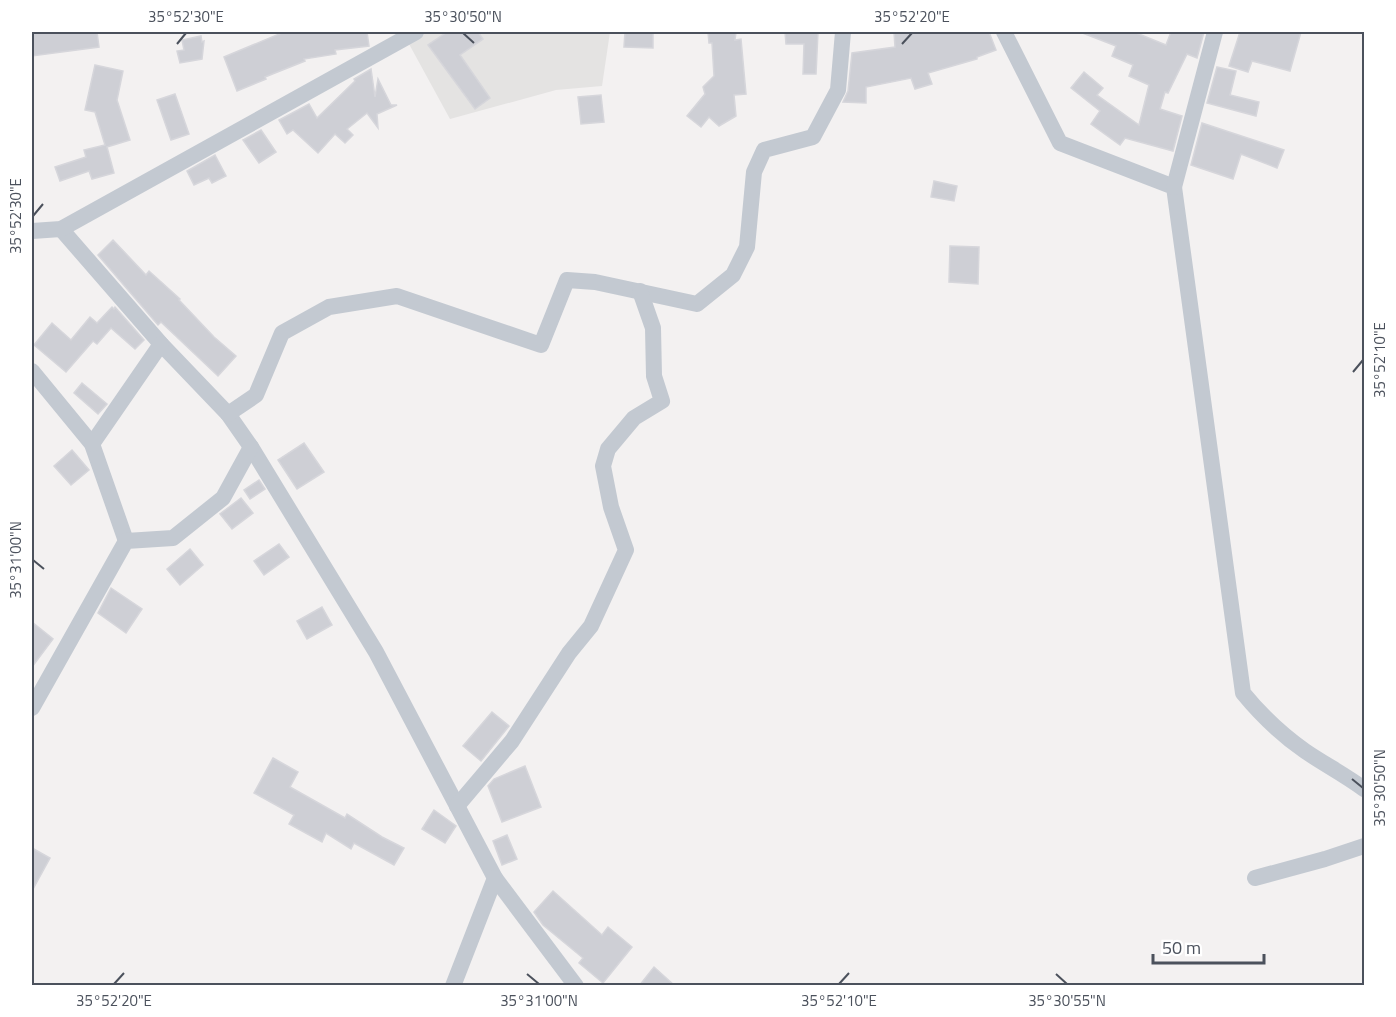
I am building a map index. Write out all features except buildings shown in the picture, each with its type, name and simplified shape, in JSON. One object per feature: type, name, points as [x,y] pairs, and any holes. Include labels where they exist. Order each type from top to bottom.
[{"type":"street","points":[[32,231],[62,229],[416,32]]},
{"type":"street","points":[[228,414],[256,394],[282,333],[329,307],[397,296],[541,345],[567,280],[595,282],[697,304],[733,275],[747,247],[754,172],[764,150],[813,137],[838,90],[843,32]]},
{"type":"street","points":[[1004,32],[1060,143],[1174,188]]},
{"type":"street","points":[[1215,32],[1174,188],[1243,693],[1254,707],[1302,750],[1365,789]]},
{"type":"street","points":[[62,229],[161,344],[228,414],[251,447],[376,652],[495,878],[576,986]]},
{"type":"street","points":[[457,806],[512,741],[569,653],[591,626],[626,550],[611,507],[603,466],[608,449],[634,418],[662,401],[654,376],[653,328],[640,291]]},
{"type":"street","points":[[92,444],[161,344]]},
{"type":"street","points":[[32,370],[92,444],[126,541],[32,708]]},
{"type":"street","points":[[126,541],[173,538],[223,498],[251,447]]},
{"type":"street","points":[[1255,878],[1365,846]]},
{"type":"street","points":[[453,986],[495,878]]},
{"type":"shaded area","points":[[427,32],[610,32],[602,86],[556,90],[450,119],[409,44]]}]
